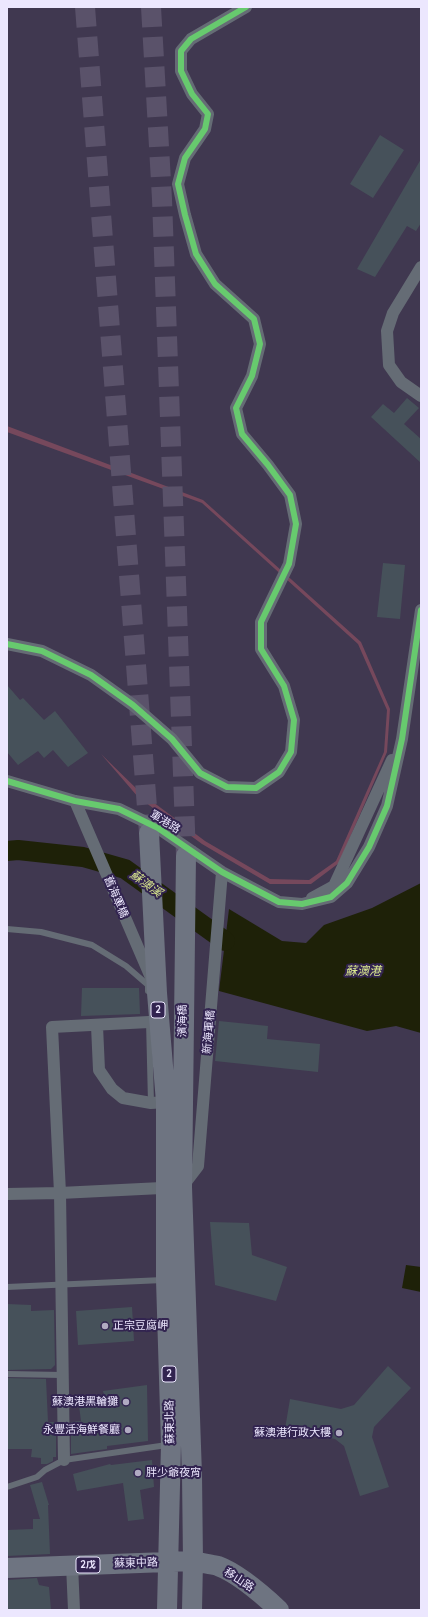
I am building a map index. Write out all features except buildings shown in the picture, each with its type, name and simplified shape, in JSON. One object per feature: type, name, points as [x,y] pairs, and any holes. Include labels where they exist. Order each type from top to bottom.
[{"type":"main road","name":"2","points":[[149,833],[153,996],[158,1102],[174,1187]]},
{"type":"main road","name":"濱海橋","points":[[174,1187],[186,856]]},
{"type":"main road","name":"蘇東北路","points":[[169,1562],[175,1279],[174,1187]]},
{"type":"main road","name":"蘇東北路","points":[[175,1279],[193,1561]]},
{"type":"main road","name":"2","points":[[192,1610],[193,1561]]},
{"type":"main road","name":"蘇東中路","points":[[7,1568],[193,1561]]},
{"type":"main road","name":"移山路","points":[[193,1561],[219,1566],[244,1581],[264,1596],[279,1610]]},
{"type":"main road","name":"2","points":[[167,1610],[169,1562]]},
{"type":"street","points":[[7,644],[42,651],[91,675],[133,705],[172,739],[200,773],[227,787],[256,788],[279,772],[291,752],[294,720],[284,686],[262,649],[261,622],[290,564],[296,524],[290,495],[268,465],[242,434],[236,408],[252,376],[260,344],[254,319],[215,284],[196,254],[178,184],[185,158],[205,130],[208,114],[192,94],[181,72],[181,51],[191,39],[246,7]]},
{"type":"street","points":[[421,267],[393,313],[387,331],[389,365],[401,382],[421,396]]},
{"type":"street","name":"軍港路","points":[[7,781],[75,801],[118,809],[158,828],[222,872],[279,902],[302,904],[334,886],[402,739],[421,610]]},
{"type":"street","name":"舊海軍橋","points":[[75,801],[153,996]]},
{"type":"street","name":"新海軍橋","points":[[174,1187],[198,1166],[222,872]]},
{"type":"street","points":[[64,1460],[60,1193],[52,1027],[97,1026],[149,1018]]},
{"type":"street","points":[[97,1026],[99,1070],[112,1089],[123,1098],[158,1102]]},
{"type":"street","points":[[7,1194],[60,1193],[174,1187]]},
{"type":"street","points":[[72,1565],[74,1610]]},
{"type":"lane","points":[[7,929],[40,932],[92,944],[126,966],[148,985],[153,996]]},
{"type":"lane","points":[[149,1018],[158,1102]]},
{"type":"lane","points":[[7,1287],[61,1286],[175,1279]]},
{"type":"lane","points":[[7,1374],[62,1375]]},
{"type":"lane","points":[[7,1488],[37,1477],[44,1470],[64,1460],[171,1444]]},
{"type":"shaded area","points":[[7,426],[203,500],[361,642],[390,709],[387,752],[339,863],[311,884],[270,884],[202,844],[138,797],[101,754],[141,793],[205,841],[270,879],[309,880],[336,861],[384,752],[387,710],[358,644],[202,503],[7,432]]},
{"type":"water","name":"蘇澳港","points":[[421,883],[421,1033],[396,1026],[367,1031],[219,991],[229,909],[282,941],[306,943],[324,925],[372,908]]},
{"type":"water","points":[[406,1265],[421,1267],[421,1292],[402,1288]]},
{"type":"waterway","name":"蘇澳溪","points":[[7,851],[18,850],[83,857],[125,869],[225,941]]},
{"type":"tunnel","points":[[85,7],[149,833]]},
{"type":"tunnel","points":[[151,7],[162,199],[186,856]]},
{"type":"cycle path","points":[[7,644],[42,651],[91,675],[133,705],[172,739],[200,773],[227,787],[256,788],[279,772],[291,752],[294,720],[284,686],[261,649],[261,622],[289,564],[296,524],[290,495],[268,465],[242,434],[236,408],[252,376],[260,344],[254,319],[215,284],[196,254],[178,184],[185,158],[205,129],[208,114],[192,94],[181,71],[181,51],[191,39],[246,7]]},
{"type":"cycle path","points":[[7,781],[75,801],[119,809],[158,828],[222,872],[279,902],[302,904],[331,897],[347,883],[369,847],[387,806],[402,739],[421,610]]},
{"type":"place","name":"正宗豆腐岬","points":[[105,1326]]},
{"type":"place","name":"蘇澳港黑輪攤","points":[[126,1402]]},
{"type":"place","name":"永豐活海鮮餐廳","points":[[128,1430]]},
{"type":"place","name":"蘇澳港行政大樓","points":[[339,1433]]},
{"type":"place","name":"胖少爺夜宵","points":[[138,1473]]}]
